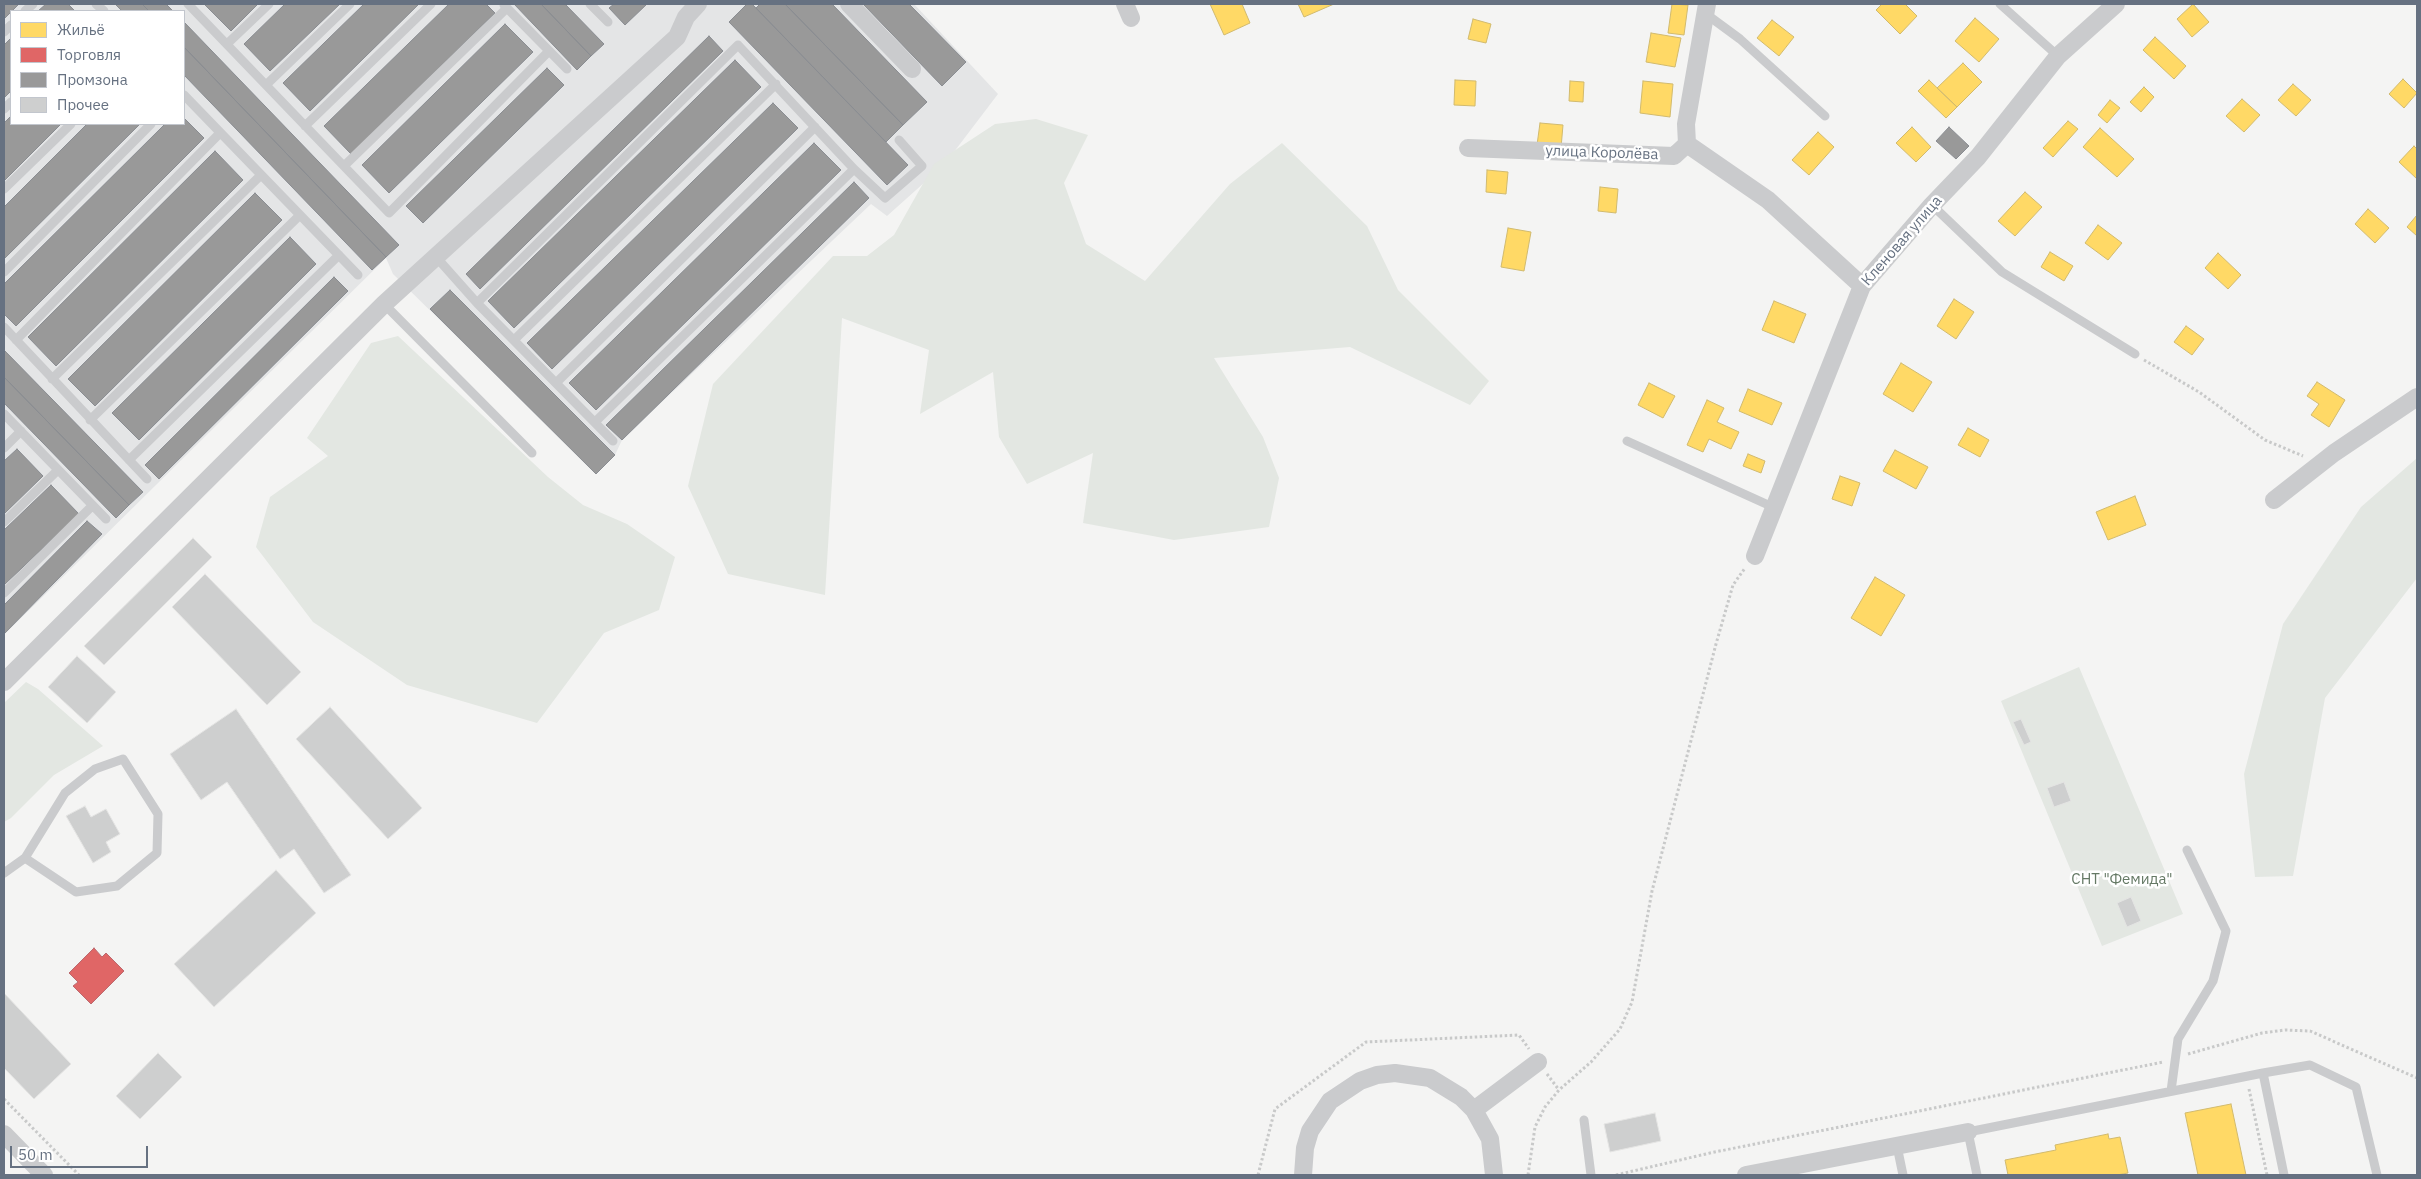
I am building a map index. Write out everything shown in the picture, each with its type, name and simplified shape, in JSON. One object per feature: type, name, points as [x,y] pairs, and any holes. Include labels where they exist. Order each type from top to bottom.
[{"type":"street","points":[[4,682],[384,304],[437,258],[677,37],[686,17],[698,4]]},
{"type":"street","points":[[849,4],[912,69]]},
{"type":"street","name":"Кленовая улица","points":[[1755,556],[1862,286],[1978,157],[2058,56],[2116,4]]},
{"type":"street","points":[[1706,9],[1686,124],[1687,144],[1768,200],[1862,286]]},
{"type":"street","name":"улица Королёва","points":[[1468,148],[1674,156],[1687,144]]},
{"type":"street","points":[[2274,500],[2320,464],[2417,397]]},
{"type":"street","points":[[1474,1110],[1538,1062]]},
{"type":"street","points":[[1303,1175],[1305,1148],[1310,1131],[1319,1115],[1344,1089],[1360,1080],[1377,1075],[1395,1073],[1422,1076],[1447,1086],[1462,1097],[1474,1110],[1490,1139],[1494,1175]]},
{"type":"street","points":[[1746,1175],[1968,1132]]},
{"type":"street","points":[[4,1134],[44,1175]]},
{"type":"lane","points":[[188,4],[389,213],[549,51]]},
{"type":"lane","points":[[227,44],[269,4]]},
{"type":"lane","points":[[266,85],[350,4]]},
{"type":"lane","points":[[305,126],[431,4]]},
{"type":"lane","points":[[590,4],[608,22]]},
{"type":"lane","points":[[2000,4],[2058,56]]},
{"type":"lane","points":[[344,166],[505,6],[566,69]]},
{"type":"lane","points":[[1706,9],[1825,116]]},
{"type":"lane","points":[[477,303],[738,45],[854,169],[885,198],[922,166],[899,140]]},
{"type":"lane","points":[[514,340],[776,84]]},
{"type":"lane","points":[[185,96],[358,274]]},
{"type":"lane","points":[[4,189],[70,125]]},
{"type":"lane","points":[[4,272],[150,125]]},
{"type":"lane","points":[[556,383],[815,127]]},
{"type":"lane","points":[[16,340],[220,132]]},
{"type":"lane","points":[[595,422],[854,169]]},
{"type":"lane","points":[[52,379],[261,175]]},
{"type":"lane","points":[[1932,206],[2002,272],[2135,354]]},
{"type":"lane","points":[[90,420],[300,215]]},
{"type":"lane","points":[[129,460],[339,255]]},
{"type":"lane","points":[[437,258],[477,303],[613,442]]},
{"type":"lane","points":[[384,304],[532,453]]},
{"type":"lane","points":[[4,327],[90,420],[147,478]]},
{"type":"lane","points":[[4,414],[106,519]]},
{"type":"lane","points":[[4,448],[21,431]]},
{"type":"lane","points":[[1627,441],[1775,508]]},
{"type":"lane","points":[[4,522],[58,470]]},
{"type":"lane","points":[[4,593],[92,506]]},
{"type":"lane","points":[[4,873],[25,858],[65,793],[96,769],[123,759],[158,814],[157,853],[116,886],[76,892],[25,858]]},
{"type":"lane","points":[[2170,1091],[2178,1039],[2213,981],[2226,931],[2187,850]]},
{"type":"lane","points":[[1977,1175],[1968,1132],[2310,1065],[2356,1087],[2377,1175]]},
{"type":"lane","points":[[2264,1073],[2284,1175]]},
{"type":"lane","points":[[1584,1120],[1591,1175]]},
{"type":"lane","points":[[1897,1146],[1903,1175]]},
{"type":"path","points":[[2135,354],[2199,392],[2265,440],[2320,464]]},
{"type":"path","points":[[1528,1175],[1535,1127],[1545,1107],[1559,1090],[1591,1062],[1620,1029],[1632,1002],[1652,891],[1716,644],[1733,585],[1755,556]]},
{"type":"path","points":[[1616,1175],[1710,1153],[2159,1063],[2262,1033],[2285,1030],[2310,1030],[2417,1078]]},
{"type":"path","points":[[2239,1091],[2249,1089],[2267,1175]]},
{"type":"path","points":[[4,1099],[79,1175]]},
{"type":"shaded area","points":[[4,4],[914,4],[998,94],[944,165],[887,216],[871,204],[622,440],[615,455],[596,474],[393,274],[386,258],[4,635]]},
{"type":"green space","points":[[1036,119],[1088,135],[1064,183],[1086,244],[1145,281],[1230,184],[1282,143],[1367,226],[1398,290],[1489,381],[1470,405],[1350,347],[1214,358],[1263,437],[1279,478],[1269,527],[1174,540],[1083,523],[1093,453],[1027,484],[999,437],[993,372],[920,414],[929,350],[842,318],[825,595],[728,574],[688,486],[713,384],[833,256],[867,256],[894,235],[934,164],[995,124]]},
{"type":"green space","points":[[398,336],[548,477],[583,505],[627,524],[675,557],[659,610],[604,633],[537,723],[407,685],[313,622],[256,547],[270,497],[328,456],[307,438],[371,343]]},
{"type":"green space","points":[[2417,458],[2417,578],[2325,698],[2293,876],[2255,877],[2244,774],[2283,624],[2361,507]]},
{"type":"green space","name":"СНТ \"Фемида\"","points":[[2079,667],[2183,914],[2102,946],[2001,701]]},
{"type":"green space","points":[[26,682],[38,689],[103,746],[54,775],[11,818],[4,822],[4,703]]},
{"type":"building: Жильё","points":[[1210,4],[1242,4],[1250,23],[1224,35]]},
{"type":"building: Жильё","points":[[1298,4],[1334,4],[1304,17]]},
{"type":"building: Жильё","points":[[1672,4],[1688,5],[1684,35],[1668,33]]},
{"type":"building: Жильё","points":[[1882,4],[1905,4],[1917,16],[1900,34],[1876,10]]},
{"type":"building: Жильё","points":[[2193,4],[2209,22],[2192,37],[2177,19]]},
{"type":"building: Жильё","points":[[1975,18],[1999,39],[1979,62],[1955,41]]},
{"type":"building: Жильё","points":[[1473,19],[1491,24],[1486,43],[1468,39]]},
{"type":"building: Жильё","points":[[1772,20],[1794,37],[1779,56],[1757,38]]},
{"type":"building: Жильё","points":[[1651,33],[1681,38],[1675,67],[1646,62]]},
{"type":"building: Жильё","points":[[2155,37],[2186,66],[2174,79],[2143,50]]},
{"type":"building: Жильё","points":[[1963,63],[1982,82],[1957,107],[1937,88]]},
{"type":"building: Жильё","points":[[2403,79],[2417,93],[2404,108],[2389,94]]},
{"type":"building: Жильё","points":[[1455,80],[1476,81],[1475,106],[1454,105]]},
{"type":"building: Жильё","points":[[1929,80],[1957,107],[1946,118],[1918,91]]},
{"type":"building: Жильё","points":[[1570,81],[1584,82],[1583,102],[1569,101]]},
{"type":"building: Жильё","points":[[1643,81],[1673,84],[1670,117],[1640,113]]},
{"type":"building: Жильё","points":[[2293,84],[2311,100],[2296,116],[2278,100]]},
{"type":"building: Жильё","points":[[2144,87],[2154,97],[2141,112],[2130,102]]},
{"type":"building: Жильё","points":[[2242,99],[2260,115],[2244,132],[2226,116]]},
{"type":"building: Жильё","points":[[2110,100],[2120,108],[2107,123],[2098,115]]},
{"type":"building: Жильё","points":[[2068,121],[2078,129],[2053,157],[2043,148]]},
{"type":"building: Жильё","points":[[1540,123],[1563,125],[1561,148],[1537,145]]},
{"type":"building: Жильё","points":[[1912,127],[1931,147],[1916,162],[1896,143]]},
{"type":"building: Жильё","points":[[2100,128],[2134,159],[2117,177],[2083,147]]},
{"type":"building: Жильё","points":[[1818,132],[1834,147],[1809,175],[1792,160]]},
{"type":"building: Жильё","points":[[2414,146],[2417,149],[2417,179],[2399,162]]},
{"type":"building: Жильё","points":[[1487,170],[1508,172],[1506,194],[1486,192]]},
{"type":"building: Жильё","points":[[1600,187],[1618,189],[1616,213],[1598,211]]},
{"type":"building: Жильё","points":[[2025,192],[2042,207],[2015,236],[1998,221]]},
{"type":"building: Жильё","points":[[2368,209],[2389,228],[2375,243],[2355,224]]},
{"type":"building: Жильё","points":[[2417,215],[2417,236],[2407,227]]},
{"type":"building: Жильё","points":[[2098,225],[2122,243],[2108,260],[2085,243]]},
{"type":"building: Жильё","points":[[1508,228],[1531,232],[1524,271],[1501,267]]},
{"type":"building: Жильё","points":[[2050,252],[2073,266],[2064,281],[2041,267]]},
{"type":"building: Жильё","points":[[2218,253],[2241,275],[2228,289],[2205,268]]},
{"type":"building: Жильё","points":[[1954,299],[1974,312],[1956,339],[1937,326]]},
{"type":"building: Жильё","points":[[1774,301],[1806,314],[1794,343],[1762,330]]},
{"type":"building: Жильё","points":[[2186,326],[2204,339],[2192,355],[2174,342]]},
{"type":"building: Жильё","points":[[1901,363],[1932,382],[1913,412],[1883,394]]},
{"type":"building: Жильё","points":[[2317,382],[2345,400],[2329,427],[2311,415],[2319,404],[2307,396]]},
{"type":"building: Жильё","points":[[1649,383],[1675,396],[1663,418],[1638,405]]},
{"type":"building: Жильё","points":[[1748,389],[1782,403],[1772,425],[1739,411]]},
{"type":"building: Жильё","points":[[1707,400],[1724,408],[1717,422],[1739,432],[1731,449],[1709,439],[1703,452],[1687,445]]},
{"type":"building: Жильё","points":[[1968,428],[1989,440],[1980,457],[1958,445]]},
{"type":"building: Жильё","points":[[1895,450],[1928,467],[1916,489],[1883,471]]},
{"type":"building: Жильё","points":[[1748,454],[1765,461],[1761,473],[1743,466]]},
{"type":"building: Жильё","points":[[1840,476],[1860,483],[1852,506],[1832,499]]},
{"type":"building: Жильё","points":[[2135,496],[2146,525],[2108,540],[2096,512]]},
{"type":"building: Жильё","points":[[1875,577],[1905,595],[1881,636],[1851,618]]},
{"type":"building: Жильё","points":[[2231,1104],[2246,1175],[2198,1175],[2185,1113]]},
{"type":"building: Жильё","points":[[2108,1134],[2109,1139],[2120,1137],[2128,1173],[2117,1175],[2008,1175],[2005,1160],[2056,1150],[2055,1145]]},
{"type":"building: Торговля","points":[[94,948],[102,957],[106,953],[124,971],[91,1004],[73,986],[78,982],[69,973]]},
{"type":"building: Промзона","points":[[4,4],[19,4],[13,10],[10,10],[10,13],[4,19]]},
{"type":"building: Промзона","points":[[46,4],[68,4],[74,10],[39,10]]},
{"type":"building: Промзона","points":[[115,4],[142,4],[148,10],[121,10]]},
{"type":"building: Промзона","points":[[142,4],[166,4],[172,10],[148,10]]},
{"type":"building: Промзона","points":[[204,4],[258,4],[231,31]]},
{"type":"building: Промзона","points":[[285,4],[340,4],[270,71],[244,44]]},
{"type":"building: Промзона","points":[[364,4],[419,4],[310,111],[283,83]]},
{"type":"building: Промзона","points":[[449,4],[486,4],[495,13],[351,154],[324,126]]},
{"type":"building: Промзона","points":[[514,4],[541,4],[591,56],[577,70]]},
{"type":"building: Промзона","points":[[541,4],[565,4],[604,44],[591,56]]},
{"type":"building: Промзона","points":[[614,4],[647,4],[625,25],[609,8]]},
{"type":"building: Промзона","points":[[747,4],[752,4],[908,165],[887,185],[729,22]]},
{"type":"building: Промзона","points":[[760,4],[785,4],[903,125],[886,142],[756,8]]},
{"type":"building: Промзона","points":[[785,4],[832,4],[927,102],[903,125]]},
{"type":"building: Промзона","points":[[863,4],[909,4],[966,62],[942,86]]},
{"type":"building: Промзона","points":[[185,23],[399,245],[386,257],[185,48]]},
{"type":"building: Промзона","points":[[505,24],[533,52],[389,193],[362,165]]},
{"type":"building: Промзона","points":[[709,36],[723,51],[480,289],[466,274]]},
{"type":"building: Промзона","points":[[10,39],[10,92],[4,98],[4,45]]},
{"type":"building: Промзона","points":[[185,48],[386,257],[372,270],[185,76]]},
{"type":"building: Промзона","points":[[735,60],[761,87],[514,328],[488,301]]},
{"type":"building: Промзона","points":[[547,68],[564,85],[423,223],[406,206]]},
{"type":"building: Промзона","points":[[773,103],[798,128],[552,369],[527,343]]},
{"type":"building: Промзона","points":[[10,117],[10,125],[60,125],[4,181],[4,123]]},
{"type":"building: Промзона","points":[[185,119],[204,138],[16,326],[4,314],[4,284],[164,125],[185,125]]},
{"type":"building: Промзона","points":[[86,125],[139,125],[4,259],[4,207]]},
{"type":"building: Промзона","points":[[1949,127],[1969,146],[1956,159],[1936,141]]},
{"type":"building: Промзона","points":[[814,143],[841,170],[596,410],[569,383]]},
{"type":"building: Промзона","points":[[215,151],[243,180],[56,366],[28,337]]},
{"type":"building: Промзона","points":[[854,182],[869,198],[622,440],[606,425]]},
{"type":"building: Промзона","points":[[255,193],[282,220],[95,406],[68,379]]},
{"type":"building: Промзона","points":[[290,237],[316,264],[139,440],[112,413]]},
{"type":"building: Промзона","points":[[334,277],[348,291],[159,479],[145,465]]},
{"type":"building: Промзона","points":[[450,290],[615,455],[596,474],[430,309]]},
{"type":"building: Промзона","points":[[4,350],[143,492],[129,505],[4,377]]},
{"type":"building: Промзона","points":[[4,377],[129,505],[116,518],[4,403]]},
{"type":"building: Промзона","points":[[17,449],[43,476],[4,514],[4,461]]},
{"type":"building: Промзона","points":[[51,485],[79,514],[4,585],[4,530]]},
{"type":"building: Промзона","points":[[87,521],[102,534],[4,634],[4,605]]},
{"type":"building: Прочее","points":[[193,538],[212,557],[104,665],[84,646]]},
{"type":"building: Прочее","points":[[205,574],[301,672],[267,705],[172,607]]},
{"type":"building: Прочее","points":[[77,656],[116,692],[87,723],[48,687]]},
{"type":"building: Прочее","points":[[330,707],[422,808],[388,839],[296,739]]},
{"type":"building: Прочее","points":[[236,709],[351,875],[324,893],[294,849],[280,859],[227,782],[201,800],[170,754]]},
{"type":"building: Прочее","points":[[2021,719],[2031,742],[2024,745],[2013,722]]},
{"type":"building: Прочее","points":[[2064,782],[2071,801],[2054,807],[2047,788]]},
{"type":"building: Прочее","points":[[85,806],[91,817],[106,809],[120,834],[106,842],[111,852],[93,863],[66,816]]},
{"type":"building: Прочее","points":[[276,870],[316,913],[214,1007],[174,964]]},
{"type":"building: Прочее","points":[[2131,897],[2141,921],[2127,927],[2117,903]]},
{"type":"building: Прочее","points":[[4,993],[71,1064],[34,1099],[4,1068]]},
{"type":"building: Прочее","points":[[158,1053],[182,1077],[140,1119],[116,1096]]},
{"type":"building: Прочее","points":[[1655,1113],[1661,1141],[1610,1152],[1604,1124]]}]
